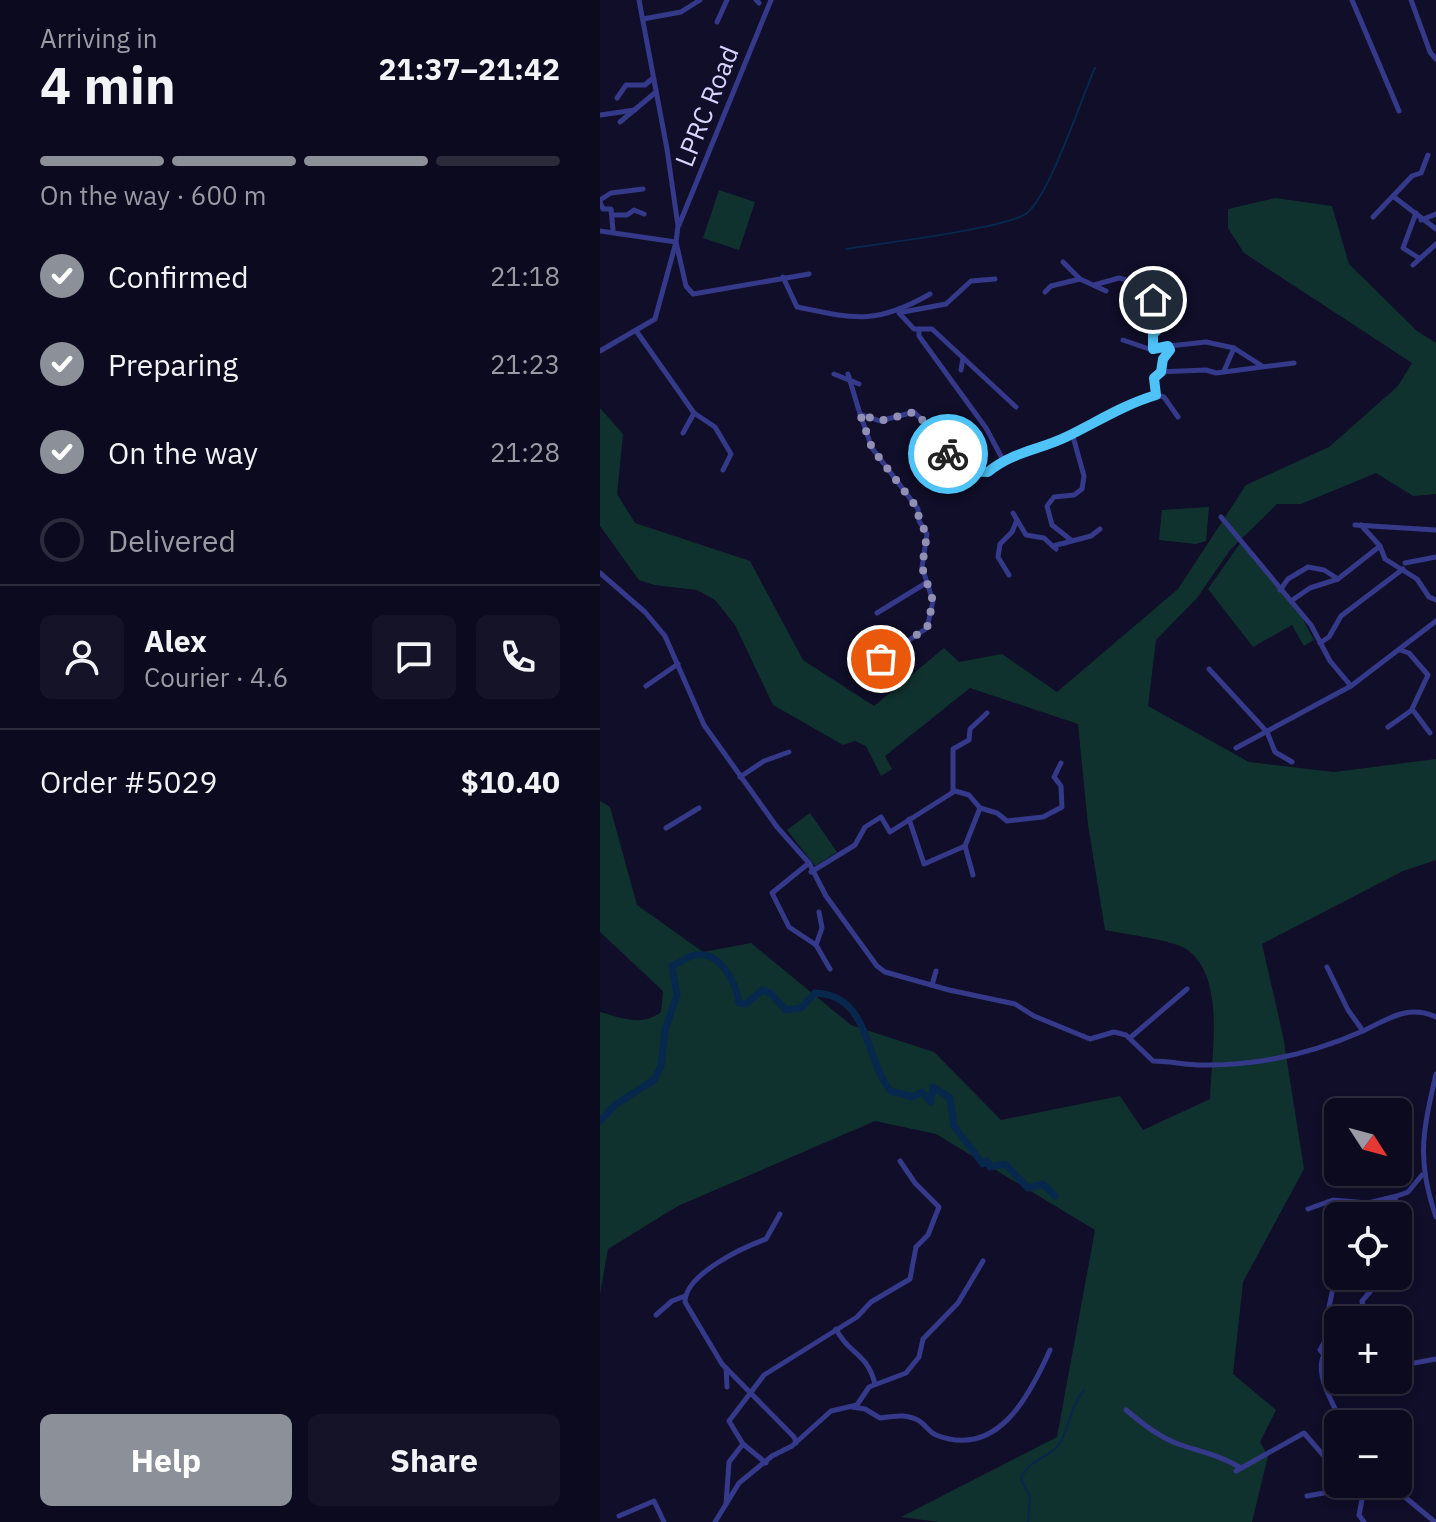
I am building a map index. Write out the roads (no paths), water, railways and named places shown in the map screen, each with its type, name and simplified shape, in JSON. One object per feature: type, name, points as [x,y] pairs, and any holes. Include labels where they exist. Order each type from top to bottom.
[{"type":"street","points":[[600,351],[655,319],[678,226],[639,0]]},
{"type":"street","points":[[643,19],[681,12],[700,0]]},
{"type":"street","points":[[717,22],[727,0]]},
{"type":"street","name":"LPRC Road","points":[[678,226],[771,0]]},
{"type":"street","points":[[1352,0],[1399,111]]},
{"type":"street","points":[[1411,0],[1430,52],[1436,59]]},
{"type":"street","points":[[617,98],[623,87],[645,85],[654,78]]},
{"type":"street","points":[[620,122],[656,91]]},
{"type":"street","points":[[600,115],[636,110]]},
{"type":"street","points":[[1373,217],[1412,176],[1421,173],[1428,155]]},
{"type":"street","points":[[613,230],[611,209],[603,209],[600,201],[611,193],[643,189]]},
{"type":"street","points":[[1394,197],[1414,217],[1436,229]]},
{"type":"street","points":[[612,215],[627,215],[634,210],[644,214]]},
{"type":"street","points":[[1424,220],[1436,214]]},
{"type":"street","points":[[1414,217],[1414,227],[1403,248],[1419,258]]},
{"type":"street","points":[[600,231],[613,230],[660,242],[676,242]]},
{"type":"street","points":[[676,242],[686,286],[693,294],[809,274]]},
{"type":"street","points":[[1413,265],[1436,244]]},
{"type":"street","points":[[1063,262],[1080,279],[1106,291]]},
{"type":"street","points":[[783,277],[797,307],[852,318],[946,304],[971,281],[995,279]]},
{"type":"street","points":[[1094,285],[1104,280],[1110,284],[1119,278],[1135,282],[1125,297],[1127,301],[1132,307],[1153,308]]},
{"type":"street","points":[[1045,292],[1051,286],[1080,279]]},
{"type":"street","points":[[898,313],[930,294]]},
{"type":"street","points":[[1153,349],[1153,334],[1158,329],[1153,300],[1160,297]]},
{"type":"street","points":[[898,313],[903,314],[914,329],[932,329],[1016,407]]},
{"type":"street","points":[[919,329],[919,336],[928,344],[1003,460]]},
{"type":"street","points":[[636,332],[694,413],[715,427],[731,454],[723,470]]},
{"type":"street","points":[[1123,340],[1153,349],[1206,342],[1234,348],[1263,367]]},
{"type":"street","points":[[928,344],[937,347]]},
{"type":"street","points":[[1156,395],[1154,378],[1161,372],[1168,346]]},
{"type":"street","points":[[1224,372],[1234,348]]},
{"type":"street","points":[[961,370],[963,358]]},
{"type":"street","points":[[1161,372],[1224,372],[1294,363]]},
{"type":"street","points":[[834,374],[849,377],[859,384]]},
{"type":"street","points":[[849,377],[872,448],[918,509],[919,521],[927,534],[922,567],[933,601],[927,628],[881,659]]},
{"type":"street","points":[[860,414],[880,421],[914,412],[943,440],[948,456],[966,471],[988,472],[1003,460],[1072,433],[1130,402],[1156,395],[1170,401],[1178,417]]},
{"type":"street","points":[[683,433],[694,413]]},
{"type":"street","points":[[1071,540],[1052,525],[1047,506],[1054,497],[1074,495],[1082,489],[1084,476],[1072,433]]},
{"type":"street","points":[[1013,513],[1026,535],[1044,538],[1054,548],[1091,536],[1100,529]]},
{"type":"street","points":[[1221,517],[1291,601],[1330,661],[1351,686]]},
{"type":"street","points":[[1009,575],[998,557],[1000,544],[1012,532],[1017,520]]},
{"type":"street","points":[[1435,531],[1358,525],[1380,546],[1385,559],[1404,566],[1429,597],[1436,600]]},
{"type":"street","points":[[1291,601],[1310,588],[1338,579],[1380,546]]},
{"type":"street","points":[[1320,643],[1329,637],[1341,616],[1404,566],[1436,557]]},
{"type":"street","points":[[1280,590],[1288,579],[1308,567],[1324,570],[1338,579]]},
{"type":"street","points":[[600,573],[645,612],[665,636],[704,725],[740,777],[809,863],[811,872],[877,966],[885,972],[1015,1004],[1034,1016],[1090,1039],[1114,1032],[1131,1037],[1153,1061],[1205,1065],[1296,1056],[1409,1012],[1417,1010],[1436,1017]]},
{"type":"street","points":[[877,613],[926,583]]},
{"type":"street","points":[[1236,748],[1351,686],[1436,621]]},
{"type":"street","points":[[1388,727],[1412,709],[1428,675],[1409,653],[1399,650]]},
{"type":"street","points":[[646,686],[678,664]]},
{"type":"street","points":[[1209,669],[1267,732],[1275,752],[1292,762]]},
{"type":"street","points":[[1412,709],[1430,733]]},
{"type":"street","points":[[953,792],[953,749],[969,740],[970,729],[987,713]]},
{"type":"street","points":[[740,777],[764,761],[789,752]]},
{"type":"street","points":[[811,872],[855,845],[865,827],[881,817],[890,832],[953,792],[969,795],[980,808],[997,813],[1007,821],[1043,817],[1062,807],[1061,786],[1054,777],[1061,763]]},
{"type":"street","points":[[666,828],[699,808]]},
{"type":"street","points":[[973,875],[965,846],[980,808]]},
{"type":"street","points":[[909,819],[924,864],[965,846]]},
{"type":"street","points":[[809,863],[772,893],[789,927],[816,945],[830,969]]},
{"type":"street","points":[[816,945],[822,928],[819,912]]},
{"type":"street","points":[[1327,967],[1348,1010],[1363,1031]]},
{"type":"street","points":[[932,985],[936,971]]},
{"type":"street","points":[[1131,1037],[1187,989]]},
{"type":"street","points":[[1436,1074],[1425,1121],[1422,1175],[1436,1217]]},
{"type":"street","points":[[766,1463],[743,1444],[729,1421],[764,1375],[857,1317],[882,1295],[910,1279],[916,1247],[928,1235],[939,1207],[915,1183],[900,1161]]},
{"type":"street","points":[[1372,1202],[1408,1192],[1422,1175]]},
{"type":"street","points":[[1395,1202],[1397,1196]]},
{"type":"street","points":[[1327,1202],[1356,1202]]},
{"type":"street","points":[[1308,1209],[1324,1203]]},
{"type":"street","points":[[656,1315],[672,1301],[685,1296],[723,1258],[738,1248],[766,1239],[780,1214]]},
{"type":"street","points":[[715,1522],[739,1483],[796,1443],[831,1411],[857,1405],[875,1384],[906,1373],[919,1357],[923,1339],[958,1303],[983,1261]]},
{"type":"street","points":[[685,1296],[726,1368],[796,1443]]},
{"type":"street","points":[[836,1329],[843,1343],[870,1365],[875,1384]]},
{"type":"street","points":[[851,1407],[865,1409],[880,1418],[899,1415],[920,1421],[933,1434],[955,1440],[985,1437],[1014,1415],[1050,1350]]},
{"type":"street","points":[[1324,1355],[1321,1360],[1324,1383]]},
{"type":"street","points":[[1412,1363],[1436,1359]]},
{"type":"street","points":[[726,1368],[727,1387]]},
{"type":"street","points":[[1126,1410],[1148,1428],[1180,1445],[1224,1457],[1239,1470],[1304,1433],[1324,1456]]},
{"type":"street","points":[[726,1505],[729,1462],[743,1444]]},
{"type":"street","points":[[1307,1496],[1324,1493]]},
{"type":"street","points":[[1360,1498],[1359,1515],[1364,1522]]},
{"type":"street","points":[[1406,1498],[1436,1522]]},
{"type":"street","points":[[619,1516],[654,1501],[664,1522]]},
{"type":"waterway","points":[[846,249],[970,230],[1027,213],[1036,203],[1055,167],[1095,68]]},
{"type":"waterway","points":[[600,1121],[615,1105],[654,1080],[661,1066],[665,1030],[677,995],[672,966],[692,956],[704,955],[720,963],[726,970],[735,986],[739,1003],[746,1004],[762,990],[771,994],[786,1010],[801,1008],[815,993],[833,997],[847,1005],[857,1017],[882,1078],[891,1091],[913,1097],[922,1092],[931,1102],[933,1087],[950,1098],[954,1126],[983,1164],[987,1161],[990,1167],[1005,1164],[1028,1188],[1043,1184],[1055,1196]]},
{"type":"waterway","points":[[1028,1522],[1030,1497],[1021,1479],[1028,1467],[1059,1444],[1084,1390]]}]
